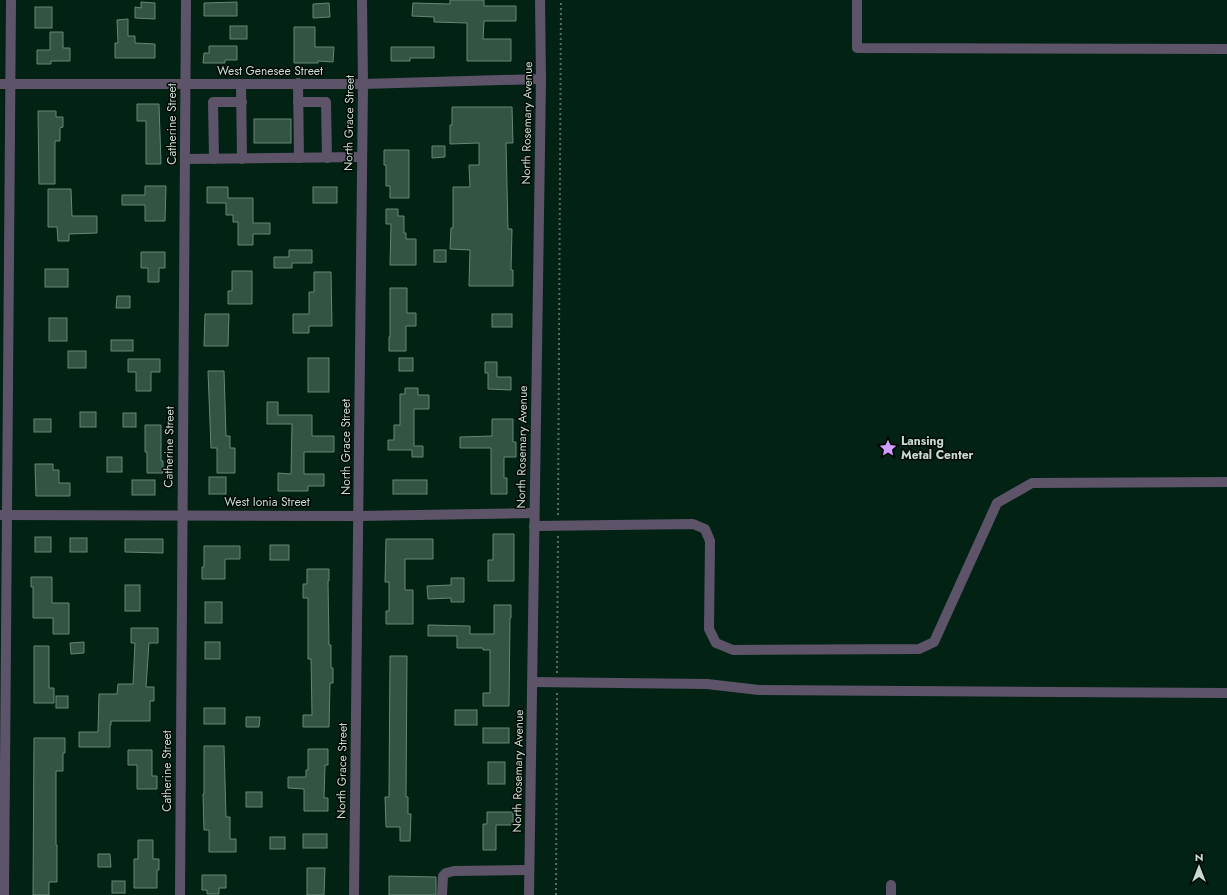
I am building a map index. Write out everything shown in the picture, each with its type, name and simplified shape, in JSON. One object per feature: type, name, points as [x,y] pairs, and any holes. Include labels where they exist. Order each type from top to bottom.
[{"type":"street","points":[[4,895],[3,515],[5,84],[11,0]]},
{"type":"street","name":"Catherine Street","points":[[180,895],[186,0]]},
{"type":"street","name":"North Grace Street","points":[[354,895],[363,84],[362,0]]},
{"type":"street","name":"North Rosemary Avenue","points":[[529,895],[541,78],[540,0]]},
{"type":"street","points":[[857,0],[857,48],[1227,50]]},
{"type":"street","name":"West Genesee Street","points":[[5,84],[363,84],[541,78]]},
{"type":"street","points":[[298,83],[299,158]]},
{"type":"street","points":[[241,84],[242,159]]},
{"type":"street","points":[[214,159],[213,102],[242,102]]},
{"type":"street","points":[[298,102],[326,102],[327,158]]},
{"type":"street","points":[[186,159],[361,157]]},
{"type":"street","points":[[534,526],[693,524],[705,529],[710,541],[709,629],[716,643],[733,650],[919,649],[934,642],[997,502],[1032,483],[1227,482]]},
{"type":"street","name":"West Ionia Street","points":[[3,515],[358,516],[534,514]]},
{"type":"street","points":[[532,682],[707,684],[759,690],[1227,693]]},
{"type":"street","points":[[442,895],[442,876],[454,870],[529,870]]},
{"type":"path","points":[[556,895],[561,0]]},
{"type":"building","points":[[450,0],[484,0],[484,6],[516,6],[516,21],[484,21],[483,39],[511,39],[511,61],[467,61],[467,23],[434,22],[434,17],[412,16],[413,3],[450,4]]},
{"type":"building","points":[[141,2],[155,3],[155,19],[135,18],[135,7],[141,8]]},
{"type":"building","points":[[237,2],[237,16],[204,16],[204,3]]},
{"type":"building","points":[[329,3],[330,17],[313,18],[313,4]]},
{"type":"building","points":[[35,7],[52,7],[52,28],[35,28]]},
{"type":"building","points":[[128,19],[128,36],[135,36],[135,43],[155,44],[155,58],[115,58],[115,43],[118,43],[117,20]]},
{"type":"building","points":[[230,26],[247,26],[247,39],[230,39]]},
{"type":"building","points":[[294,27],[315,27],[315,47],[334,47],[333,62],[318,61],[318,63],[294,63]]},
{"type":"building","points":[[50,32],[63,32],[63,48],[70,48],[70,61],[51,61],[51,64],[37,64],[37,50],[50,50]]},
{"type":"building","points":[[209,46],[237,46],[237,60],[225,60],[225,63],[203,63],[204,53],[209,53]]},
{"type":"building","points":[[391,47],[434,47],[434,58],[410,58],[410,61],[391,61]]},
{"type":"building","points":[[137,104],[159,104],[161,164],[146,164],[146,121],[137,121]]},
{"type":"building","points":[[452,107],[512,107],[513,143],[506,143],[508,229],[512,229],[511,270],[513,270],[513,286],[469,286],[470,250],[450,249],[451,228],[453,228],[453,187],[470,187],[469,165],[479,165],[479,143],[450,144]]},
{"type":"building","points":[[38,111],[56,111],[56,117],[63,117],[63,127],[60,128],[60,141],[55,141],[55,184],[39,184]]},
{"type":"building","points":[[254,119],[291,119],[291,143],[254,143]]},
{"type":"building","points":[[432,146],[445,146],[445,157],[432,158]]},
{"type":"building","points":[[384,150],[409,150],[409,198],[390,198],[390,186],[386,186]]},
{"type":"building","points":[[145,186],[166,186],[165,221],[145,221],[145,205],[122,205],[122,195],[145,195]]},
{"type":"building","points":[[207,187],[228,187],[228,198],[253,198],[253,223],[270,223],[270,234],[253,234],[253,245],[238,245],[238,222],[233,222],[233,215],[226,215],[226,203],[207,203]]},
{"type":"building","points":[[313,187],[337,187],[337,203],[313,203]]},
{"type":"building","points":[[48,189],[71,189],[72,216],[97,216],[97,233],[69,234],[69,241],[58,241],[57,227],[48,227]]},
{"type":"building","points":[[386,209],[398,209],[398,216],[404,216],[404,233],[406,233],[406,239],[416,239],[416,265],[390,265],[391,224],[386,224]]},
{"type":"building","points":[[289,250],[312,250],[312,263],[292,263],[292,268],[274,268],[274,257],[289,257]]},
{"type":"building","points":[[434,250],[446,250],[446,262],[434,262]]},
{"type":"building","points":[[141,252],[165,252],[165,268],[159,268],[159,282],[148,282],[148,268],[141,268]]},
{"type":"building","points":[[45,269],[68,269],[68,287],[45,287]]},
{"type":"building","points":[[232,271],[252,271],[252,304],[228,304],[228,291],[232,291]]},
{"type":"building","points":[[314,272],[331,272],[332,326],[309,326],[309,333],[293,333],[293,314],[309,314],[309,292],[314,292]]},
{"type":"building","points":[[390,288],[407,288],[407,313],[416,313],[416,326],[406,326],[406,351],[389,351]]},
{"type":"building","points":[[117,296],[130,296],[130,308],[116,308]]},
{"type":"building","points":[[205,314],[229,314],[228,346],[204,346]]},
{"type":"building","points":[[492,314],[512,314],[512,327],[492,327]]},
{"type":"building","points":[[49,318],[67,318],[67,341],[49,341]]},
{"type":"building","points":[[111,340],[133,340],[133,351],[111,351]]},
{"type":"building","points":[[68,351],[86,351],[86,368],[68,368]]},
{"type":"building","points":[[308,358],[329,358],[329,392],[308,392]]},
{"type":"building","points":[[399,358],[413,358],[413,371],[399,371]]},
{"type":"building","points":[[128,359],[160,359],[160,372],[151,372],[151,391],[136,391],[136,372],[128,372]]},
{"type":"building","points":[[485,362],[497,362],[497,377],[511,377],[511,390],[488,389],[488,373],[485,373]]},
{"type":"building","points":[[208,371],[224,371],[226,436],[230,436],[230,448],[235,448],[235,473],[217,473],[217,448],[211,448]]},
{"type":"building","points":[[405,388],[418,388],[418,395],[429,395],[429,409],[414,409],[414,446],[423,446],[423,457],[412,457],[412,450],[388,450],[388,440],[394,440],[394,425],[400,425],[400,394],[405,394]]},
{"type":"building","points":[[267,402],[278,402],[278,415],[312,415],[312,436],[334,436],[334,452],[304,452],[304,474],[324,474],[324,486],[308,486],[308,491],[278,491],[278,473],[291,474],[292,424],[267,424]]},
{"type":"building","points":[[80,412],[96,412],[96,427],[80,427]]},
{"type":"building","points":[[123,413],[136,413],[136,427],[123,427]]},
{"type":"building","points":[[34,419],[51,419],[51,432],[34,432]]},
{"type":"building","points":[[492,419],[513,419],[513,442],[516,442],[516,457],[504,457],[504,478],[507,478],[507,494],[491,494],[491,448],[460,448],[460,437],[492,436]]},
{"type":"building","points":[[145,425],[161,425],[161,461],[163,461],[163,473],[147,473]]},
{"type":"building","points":[[107,457],[122,457],[122,472],[107,472]]},
{"type":"building","points":[[35,464],[53,464],[53,470],[59,470],[59,483],[70,483],[70,496],[36,496]]},
{"type":"building","points":[[209,477],[226,477],[226,494],[209,494]]},
{"type":"building","points":[[132,480],[155,480],[155,495],[132,495]]},
{"type":"building","points":[[393,480],[427,480],[427,494],[393,494]]},
{"type":"building","points":[[493,534],[514,534],[514,581],[488,581],[488,560],[493,560]]},
{"type":"building","points":[[35,537],[51,537],[51,552],[35,552]]},
{"type":"building","points":[[70,538],[87,538],[87,552],[70,552]]},
{"type":"building","points":[[125,539],[163,539],[163,553],[125,552]]},
{"type":"building","points":[[386,539],[433,539],[433,559],[405,559],[405,590],[413,590],[413,624],[386,624],[386,611],[389,611],[389,582],[385,582]]},
{"type":"building","points":[[270,545],[289,545],[289,560],[270,560]]},
{"type":"building","points":[[204,546],[240,546],[240,559],[225,560],[225,579],[202,579],[202,567],[204,567]]},
{"type":"building","points":[[307,569],[329,569],[329,645],[331,645],[331,668],[333,668],[333,683],[330,683],[329,727],[303,727],[303,715],[312,715],[311,659],[308,659],[308,598],[303,598],[303,584],[307,584]]},
{"type":"building","points":[[31,577],[52,577],[52,603],[69,603],[69,634],[53,634],[53,618],[33,618],[33,587],[31,587]]},
{"type":"building","points":[[451,578],[464,578],[464,602],[451,602],[451,598],[428,599],[427,586],[451,585]]},
{"type":"building","points":[[125,585],[140,585],[140,611],[125,611]]},
{"type":"building","points":[[205,602],[222,602],[222,623],[205,623]]},
{"type":"building","points":[[494,605],[511,605],[509,706],[483,706],[483,693],[490,693],[490,650],[483,650],[483,648],[457,648],[457,636],[428,636],[428,625],[470,626],[470,634],[494,634]]},
{"type":"building","points":[[131,628],[158,628],[158,643],[149,643],[146,687],[154,687],[154,701],[150,701],[150,721],[111,721],[110,747],[79,747],[79,732],[98,732],[99,694],[117,694],[118,684],[133,684],[135,643],[131,643]]},
{"type":"building","points":[[84,642],[84,653],[71,654],[70,643]]},
{"type":"building","points":[[205,642],[220,642],[220,659],[205,659]]},
{"type":"building","points":[[34,646],[49,646],[49,688],[54,688],[54,703],[34,703]]},
{"type":"building","points":[[390,656],[407,656],[406,797],[408,797],[408,814],[411,814],[410,841],[400,841],[400,827],[386,827],[385,797],[389,797]]},
{"type":"building","points":[[56,696],[68,696],[68,708],[56,708]]},
{"type":"building","points":[[204,708],[225,708],[225,724],[204,724]]},
{"type":"building","points":[[455,710],[477,710],[477,725],[455,725]]},
{"type":"building","points":[[246,717],[260,717],[259,727],[246,727]]},
{"type":"building","points":[[483,728],[509,728],[509,743],[483,743]]},
{"type":"building","points":[[34,738],[65,738],[63,771],[56,771],[57,882],[49,882],[49,895],[33,895]]},
{"type":"building","points":[[204,746],[224,746],[226,817],[230,817],[230,839],[236,839],[236,852],[209,852],[209,830],[204,830]]},
{"type":"building","points":[[308,749],[328,749],[328,765],[325,765],[324,798],[328,798],[328,811],[304,811],[304,789],[288,788],[288,777],[306,777],[306,770],[308,770]]},
{"type":"building","points":[[128,750],[152,750],[152,776],[157,776],[157,789],[137,789],[137,765],[128,765]]},
{"type":"building","points":[[488,762],[505,762],[505,784],[488,784]]},
{"type":"building","points":[[246,792],[262,792],[262,807],[246,807]]},
{"type":"building","points":[[487,812],[513,812],[513,825],[496,825],[496,850],[483,850],[483,824],[487,824]]},
{"type":"building","points":[[303,834],[327,834],[327,848],[303,848]]},
{"type":"building","points":[[270,837],[285,837],[285,849],[270,849]]},
{"type":"building","points":[[138,840],[153,840],[153,859],[159,859],[159,870],[157,870],[157,888],[134,888],[134,859],[138,859]]},
{"type":"building","points":[[98,854],[110,854],[111,867],[98,867]]},
{"type":"building","points":[[307,868],[325,868],[324,895],[307,895]]},
{"type":"building","points":[[202,875],[226,875],[226,888],[219,888],[219,894],[207,894],[207,890],[202,890]]},
{"type":"building","points":[[389,876],[436,877],[436,895],[389,895]]},
{"type":"building","points":[[112,881],[125,881],[125,893],[112,893]]},
{"type":"place","name":"Lansing Metal Center","points":[[888,448]]}]
